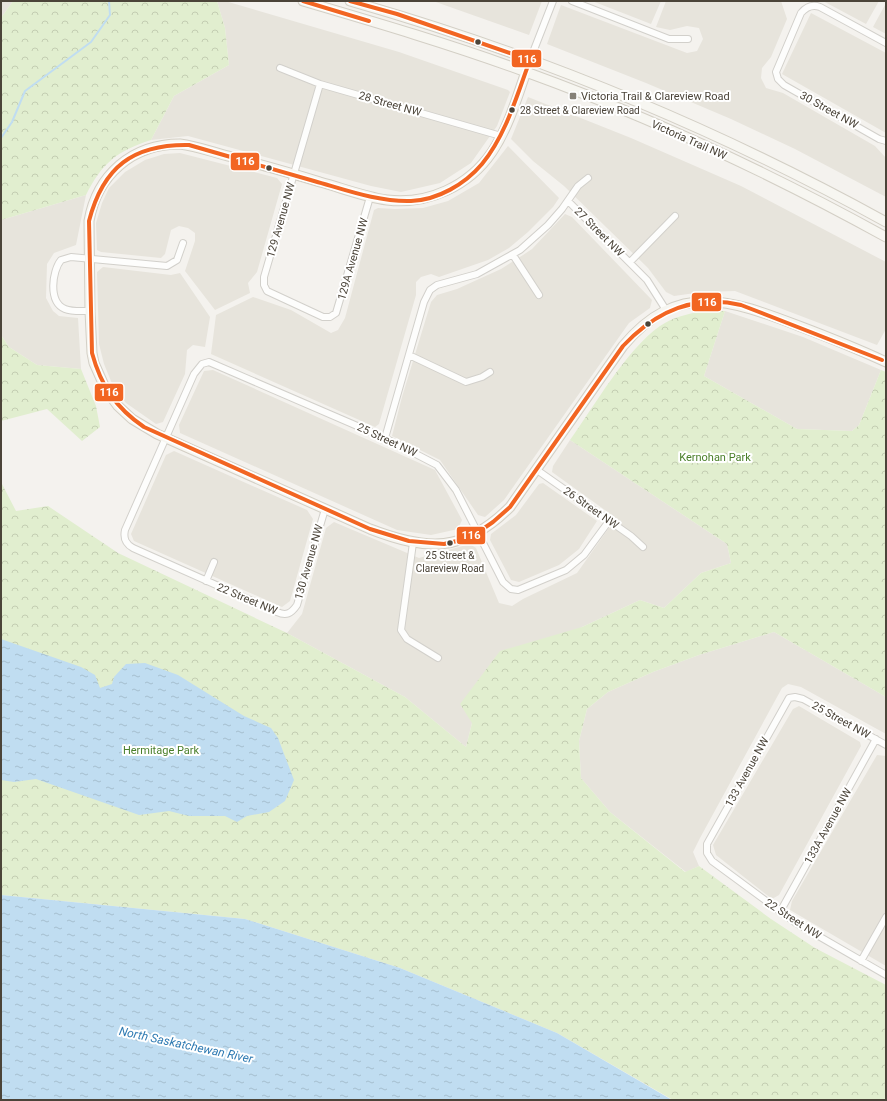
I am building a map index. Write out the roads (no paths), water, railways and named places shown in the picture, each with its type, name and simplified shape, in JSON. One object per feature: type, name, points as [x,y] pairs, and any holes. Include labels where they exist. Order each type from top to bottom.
[{"type":"street","name":"Victoria Trail NW","points":[[303,1],[393,28],[526,72],[607,104],[760,171],[886,236]]},
{"type":"street","name":"Victoria Trail NW","points":[[350,1],[396,14],[530,60],[612,92],[680,121],[786,170],[886,222]]},
{"type":"street","points":[[553,1],[501,136],[491,153],[478,169],[463,182],[446,192],[427,198],[408,201],[388,200],[189,146],[165,145],[142,150],[126,159],[115,168],[106,178],[96,194],[89,221],[90,311],[92,353],[97,372],[106,390],[124,413],[140,425],[165,438],[376,532],[413,543],[428,545],[449,543],[477,532],[496,520],[510,507],[623,346],[646,323],[666,310],[707,301],[734,303],[760,311],[885,358]]},
{"type":"street","points":[[572,1],[669,39],[688,39]]},
{"type":"street","name":"30 Street NW","points":[[886,43],[820,7],[812,6],[804,9],[779,62],[776,76],[784,85],[886,141]]},
{"type":"street","name":"28 Street NW","points":[[280,68],[320,84],[501,136]]},
{"type":"street","name":"129 Avenue NW","points":[[320,84],[264,277],[265,288],[270,293],[320,316],[330,317]]},
{"type":"street","points":[[385,438],[424,302],[430,290],[436,285],[477,274],[512,255],[539,234],[568,201],[578,186],[588,178]]},
{"type":"street","name":"129A Avenue NW","points":[[330,317],[338,309],[370,196]]},
{"type":"street","name":"27 Street NW","points":[[568,201],[630,262],[654,289],[666,310]]},
{"type":"street","name":"27 Street NW","points":[[630,262],[675,216]]},
{"type":"street","points":[[90,311],[64,309],[56,300],[54,289],[55,269],[61,260],[71,257],[89,260],[167,266],[177,260],[183,243]]},
{"type":"street","points":[[512,255],[539,294]]},
{"type":"street","points":[[409,355],[466,382],[482,377],[490,372]]},
{"type":"street","name":"25 Street NW","points":[[165,438],[194,374],[202,364],[209,362],[215,363],[385,438],[437,465],[456,490],[503,582],[511,589],[522,590],[572,566],[584,555],[609,520]]},
{"type":"street","name":"22 Street NW","points":[[165,438],[125,530],[125,542],[133,548],[277,612],[290,613]]},
{"type":"street","name":"26 Street NW","points":[[537,470],[609,520],[643,547]]},
{"type":"street","name":"130 Avenue NW","points":[[290,613],[297,606],[325,509]]},
{"type":"street","points":[[413,543],[401,630],[407,639],[438,658]]},
{"type":"street","name":"22 Street NW","points":[[206,581],[214,562]]},
{"type":"street","name":"25 Street NW","points":[[795,697],[803,699],[886,745]]},
{"type":"street","name":"133 Avenue NW","points":[[707,853],[707,844],[785,704],[789,698],[795,697]]},
{"type":"street","name":"133A Avenue NW","points":[[780,912],[876,740]]},
{"type":"street","name":"22 Street NW","points":[[707,853],[712,861],[780,912],[886,975]]},
{"type":"street","points":[[861,961],[886,917]]},
{"type":"water","points":[[1,639],[81,667],[95,675],[100,688],[112,684],[114,677],[126,664],[145,663],[178,675],[244,716],[271,728],[278,738],[294,780],[285,801],[269,812],[247,816],[237,822],[225,816],[189,816],[169,811],[139,815],[36,779],[14,782],[1,780]]},
{"type":"water","name":"North Saskatchewan River","points":[[1,895],[245,919],[400,968],[557,1033],[672,1100],[1,1099]]},
{"type":"waterway","points":[[1,138],[12,122],[25,91],[91,42],[110,15],[109,1]]},
{"type":"place","name":"Victoria Trail & Clareview Road","points":[[573,96]]},
{"type":"place","name":"28 Street & Clareview Road","points":[[512,110]]},
{"type":"place","name":"25 Street & Clareview Road","points":[[450,543]]},
{"type":"park label","name":"Kernohan Park","points":[[715,457]]},
{"type":"park label","name":"Hermitage Park","points":[[161,750]]}]
